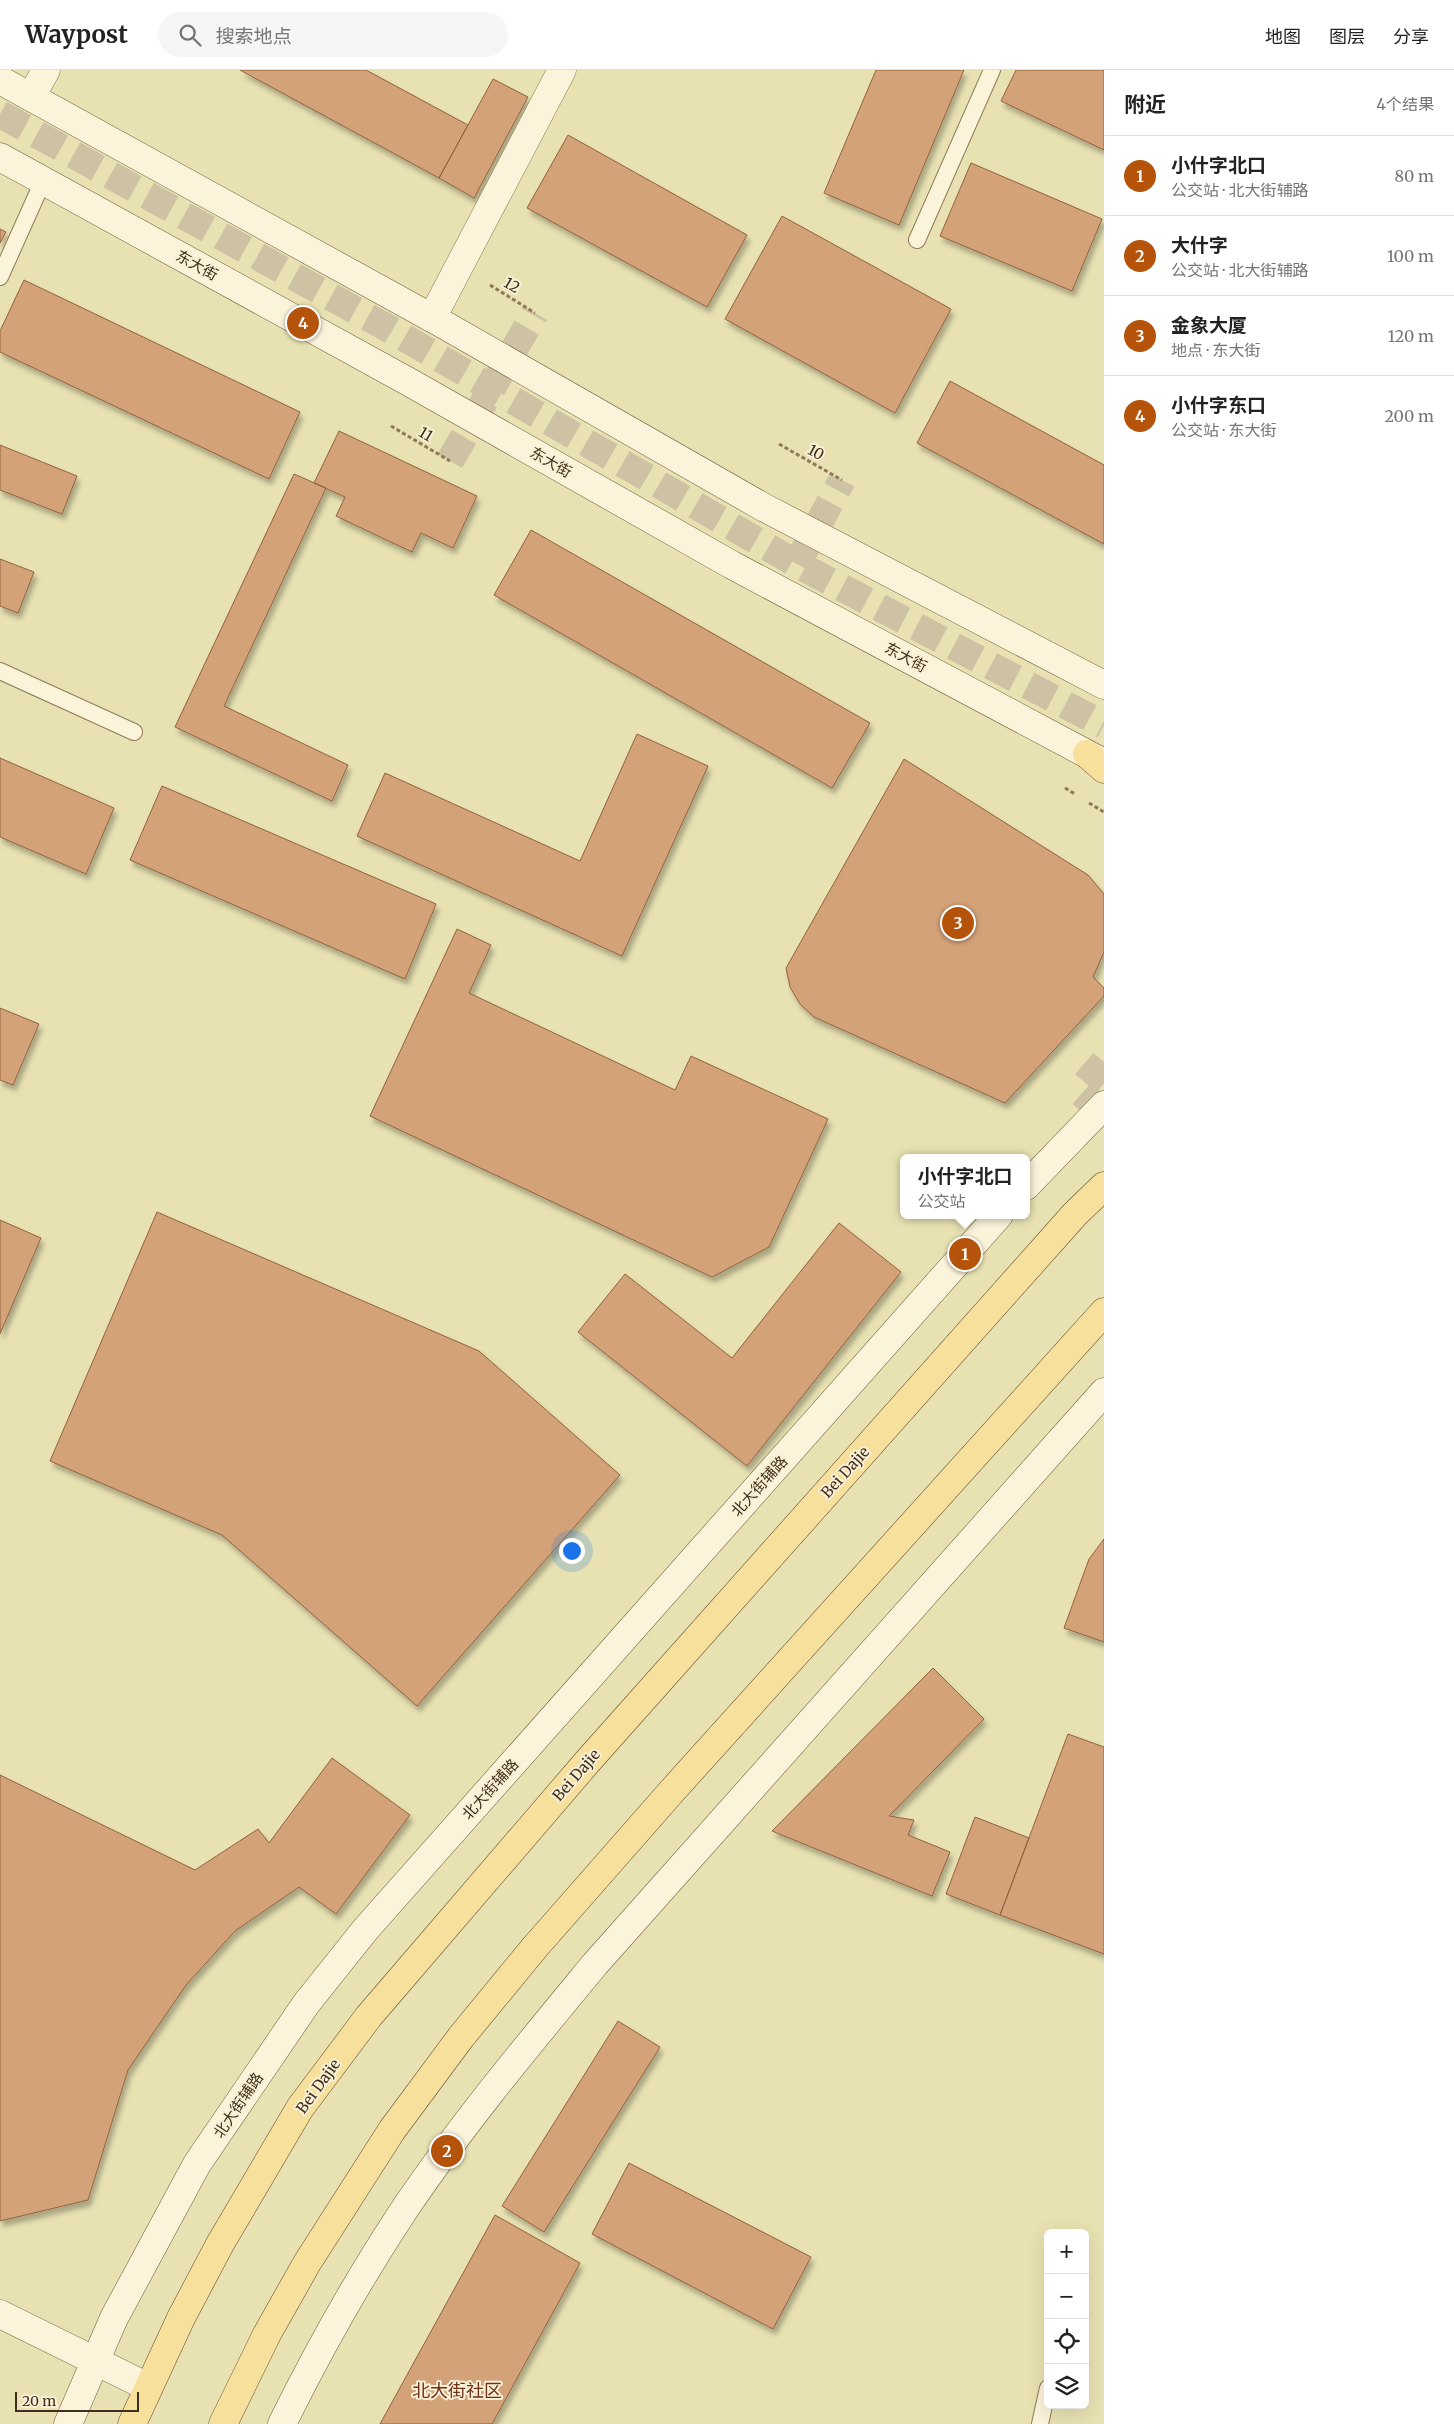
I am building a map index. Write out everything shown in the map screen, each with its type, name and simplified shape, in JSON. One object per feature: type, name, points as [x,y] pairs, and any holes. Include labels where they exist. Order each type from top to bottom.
[{"type":"main road","points":[[1075,1214],[1104,1170]]},
{"type":"main road","name":"Bei Dajie","points":[[132,2424],[148,2387],[207,2269],[259,2177],[300,2108],[369,2016],[582,1768],[1075,1214],[1104,1186]]},
{"type":"main road","points":[[223,2424],[267,2334],[307,2263],[392,2130],[461,2037],[536,1947],[678,1784],[1104,1312]]},
{"type":"street","points":[[31,97],[46,70]]},
{"type":"street","points":[[432,318],[562,70]]},
{"type":"street","points":[[0,80],[432,318],[762,507],[1104,685]]},
{"type":"street","name":"东大街","points":[[0,158],[409,382],[732,565],[1098,762]]},
{"type":"street","points":[[1030,1182],[1104,1105]]},
{"type":"street","name":"北大街辅路","points":[[68,2424],[114,2318],[197,2164],[306,2004],[365,1930],[995,1219]]},
{"type":"street","points":[[282,2424],[305,2376],[404,2210],[525,2049],[602,1957],[1104,1392]]},
{"type":"street","points":[[0,2314],[148,2387]]},
{"type":"lane","points":[[917,240],[992,70]]},
{"type":"lane","points":[[0,277],[44,181]]},
{"type":"lane","points":[[0,671],[134,732]]},
{"type":"lane","points":[[1040,2424],[1044,2406]]},
{"type":"path","name":"12","points":[[485,282],[535,313]]},
{"type":"path","name":"11","points":[[391,426],[450,461]]},
{"type":"path","name":"10","points":[[778,444],[842,480]]},
{"type":"shaded area","points":[[0,70],[1104,70],[1104,2424],[0,2424]]},
{"type":"building","points":[[240,70],[366,70],[468,125],[439,178]]},
{"type":"building","points":[[876,70],[964,70],[899,225],[824,193]]},
{"type":"building","points":[[1016,70],[1104,70],[1104,150],[1001,101]]},
{"type":"building","points":[[493,79],[528,97],[474,198],[439,178]]},
{"type":"building","points":[[568,135],[747,235],[707,307],[527,208]]},
{"type":"building","points":[[971,163],[1102,219],[1072,291],[940,236]]},
{"type":"building","points":[[782,216],[951,309],[895,413],[725,319]]},
{"type":"building","points":[[0,229],[6,232],[0,243]]},
{"type":"building","points":[[24,280],[300,412],[269,479],[0,352],[0,331]]},
{"type":"building","points":[[950,381],[1104,465],[1104,544],[917,443]]},
{"type":"building","points":[[339,431],[477,496],[453,548],[421,533],[412,552],[336,516],[345,497],[314,483]]},
{"type":"building","points":[[0,445],[77,476],[62,514],[0,490]]},
{"type":"building","points":[[294,474],[326,488],[224,706],[348,765],[332,801],[175,727]]},
{"type":"building","points":[[531,530],[870,723],[832,788],[494,595]]},
{"type":"building","points":[[0,559],[34,572],[18,613],[0,606]]},
{"type":"building","points":[[637,734],[708,766],[622,956],[357,836],[385,773],[580,861]]},
{"type":"building","points":[[0,758],[114,808],[86,874],[0,837]]},
{"type":"building","points":[[904,759],[1088,875],[1104,894],[1104,952],[1093,977],[1104,988],[1104,996],[1005,1103],[814,1017],[800,1004],[790,987],[786,968]]},
{"type":"building","points":[[162,786],[436,904],[405,979],[130,860]]},
{"type":"building","points":[[457,929],[491,945],[469,993],[675,1090],[691,1056],[828,1119],[769,1247],[712,1277],[370,1116]]},
{"type":"building","points":[[0,1008],[39,1024],[13,1085],[0,1080]]},
{"type":"building","points":[[157,1212],[479,1351],[620,1475],[417,1706],[222,1535],[50,1461]]},
{"type":"building","points":[[0,1220],[41,1238],[0,1334]]},
{"type":"building","points":[[839,1223],[901,1272],[747,1466],[578,1332],[625,1274],[732,1358]]},
{"type":"building","points":[[1104,1539],[1104,1642],[1064,1628],[1089,1559]]},
{"type":"building","points":[[933,1668],[984,1719],[889,1816],[914,1820],[908,1835],[950,1852],[932,1896],[772,1831]]},
{"type":"building","points":[[1068,1734],[1104,1747],[1104,1954],[1000,1915]]},
{"type":"building","points":[[332,1758],[410,1815],[336,1914],[299,1887],[235,1931],[186,1985],[128,2070],[88,2200],[0,2221],[0,1775],[195,1870],[258,1829],[269,1843]]},
{"type":"building","points":[[975,1817],[1029,1838],[1000,1915],[946,1894]]},
{"type":"building","points":[[618,2021],[660,2047],[544,2232],[502,2206]]},
{"type":"building","points":[[629,2163],[811,2257],[773,2329],[592,2234]]},
{"type":"building","points":[[495,2215],[580,2263],[492,2424],[380,2424]]},
{"type":"tunnel","points":[[0,114],[384,326],[797,564],[1104,725]]},
{"type":"tunnel","points":[[450,461],[535,313]]},
{"type":"tunnel","points":[[797,564],[842,480]]},
{"type":"tunnel","points":[[1104,1062],[1079,1091],[1104,1113]]},
{"type":"place","name":"小什字东口","points":[[303,323]]},
{"type":"place","name":"金象大厦","points":[[958,923]]},
{"type":"place","name":"小什字北口","points":[[965,1254]]},
{"type":"place","name":"大什字","points":[[447,2151]]},
{"type":"district","name":"北大街社区","points":[[457,2390]]}]
